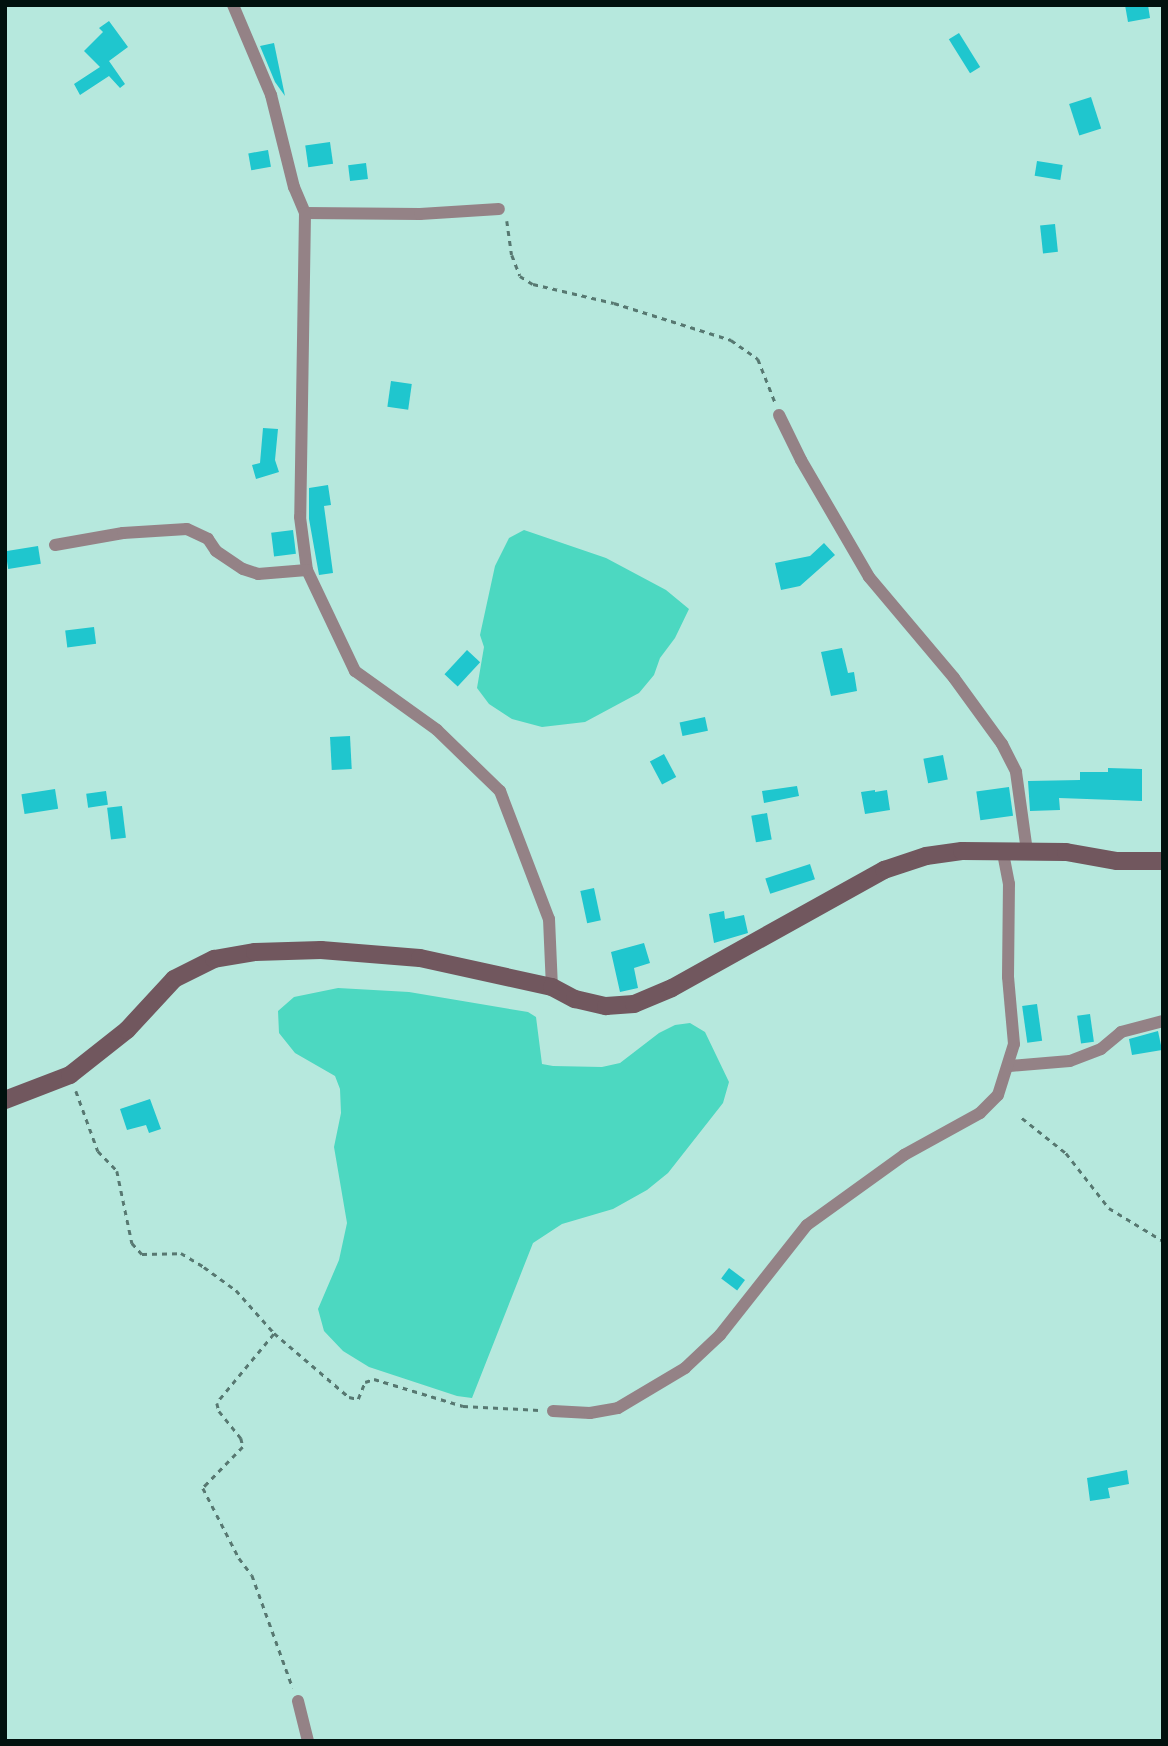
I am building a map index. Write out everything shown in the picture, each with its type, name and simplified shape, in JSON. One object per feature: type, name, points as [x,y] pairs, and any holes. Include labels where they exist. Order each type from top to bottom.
[{"type":"street","points":[[233,5],[274,104],[294,187],[305,213],[300,517],[307,570],[355,671],[437,730],[499,791],[549,919],[552,988]]},
{"type":"street","points":[[305,213],[420,214],[499,209]]},
{"type":"street","points":[[779,415],[801,460],[869,577],[954,678],[1002,744],[1016,772],[1027,852]]},
{"type":"street","points":[[55,545],[123,533],[187,528],[208,539],[216,551],[243,569],[258,574],[307,570]]},
{"type":"street","points":[[5,1100],[70,1074],[127,1030],[174,979],[214,959],[290,950],[420,958],[552,988],[575,999],[606,1006],[634,1004],[672,988],[884,870],[926,856],[962,851],[1066,852],[1117,861],[1163,860]]},
{"type":"street","points":[[553,1411],[590,1413],[618,1408],[685,1368],[720,1335],[772,1266],[807,1226],[904,1156],[980,1113],[998,1095],[1010,1066],[1014,1044],[1008,987],[1009,884],[1003,853]]},
{"type":"street","points":[[1010,1066],[1070,1061],[1101,1049],[1121,1032],[1163,1021]]},
{"type":"street","points":[[298,1701],[308,1741]]},
{"type":"path","points":[[499,209],[506,216],[512,256],[520,276],[533,284],[614,303],[731,340],[758,359],[779,415]]},
{"type":"path","points":[[70,1074],[98,1151],[117,1171],[132,1243],[142,1254],[181,1253],[236,1290],[274,1333],[354,1400],[360,1395],[365,1382],[374,1379],[463,1406],[553,1411]]},
{"type":"path","points":[[1022,1118],[1066,1153],[1109,1208],[1163,1241]]},
{"type":"path","points":[[274,1333],[217,1403],[219,1411],[242,1438],[243,1447],[203,1488],[239,1558],[252,1575],[298,1701]]},
{"type":"shaded area","points":[[524,530],[606,558],[666,590],[689,609],[675,638],[660,658],[654,675],[639,693],[585,722],[542,727],[512,719],[489,704],[477,688],[484,647],[480,635],[495,566],[509,538]]},
{"type":"shaded area","points":[[338,988],[409,992],[528,1012],[536,1017],[542,1064],[553,1066],[602,1067],[620,1063],[659,1033],[675,1025],[690,1023],[705,1032],[729,1082],[723,1103],[668,1173],[647,1190],[613,1209],[562,1224],[533,1243],[472,1398],[457,1396],[369,1367],[343,1351],[324,1331],[318,1309],[339,1260],[347,1223],[334,1147],[341,1113],[340,1089],[335,1076],[295,1053],[279,1033],[278,1011],[294,997]]},
{"type":"building","points":[[1125,5],[1148,5],[1150,18],[1128,22]]},
{"type":"building","points":[[109,21],[128,47],[109,61],[125,84],[120,88],[109,76],[80,95],[74,84],[100,67],[84,51],[103,32],[99,28]]},
{"type":"building","points":[[959,33],[980,67],[970,73],[949,39]]},
{"type":"building","points":[[274,43],[285,96],[275,82],[260,46]]},
{"type":"building","points":[[1091,97],[1101,128],[1079,135],[1069,104]]},
{"type":"building","points":[[330,142],[333,164],[308,167],[305,145]]},
{"type":"building","points":[[268,150],[271,167],[251,170],[248,153]]},
{"type":"building","points":[[1037,161],[1063,165],[1060,180],[1035,176]]},
{"type":"building","points":[[366,163],[368,179],[350,181],[348,165]]},
{"type":"building","points":[[1055,224],[1058,252],[1043,253],[1040,226]]},
{"type":"building","points":[[391,381],[412,384],[408,410],[387,407]]},
{"type":"building","points":[[263,428],[278,429],[275,460],[279,472],[256,479],[252,465],[260,463]]},
{"type":"building","points":[[328,485],[331,505],[324,506],[333,573],[319,575],[309,519],[309,488]]},
{"type":"building","points":[[293,530],[296,554],[274,557],[271,533]]},
{"type":"building","points":[[824,543],[835,555],[800,586],[781,590],[775,563],[810,556]]},
{"type":"building","points":[[38,546],[41,564],[8,569],[5,551]]},
{"type":"building","points":[[94,627],[96,644],[67,647],[65,631]]},
{"type":"building","points":[[842,648],[848,673],[854,672],[857,691],[831,696],[821,652]]},
{"type":"building","points":[[467,650],[480,662],[458,686],[444,674]]},
{"type":"building","points":[[705,717],[708,731],[682,736],[680,722]]},
{"type":"building","points":[[350,736],[352,769],[332,770],[330,737]]},
{"type":"building","points":[[664,754],[676,777],[662,784],[650,762]]},
{"type":"building","points":[[943,755],[948,780],[928,783],[923,759]]},
{"type":"building","points":[[1108,768],[1142,769],[1142,801],[1059,798],[1060,810],[1030,811],[1028,781],[1080,780],[1080,772],[1108,772]]},
{"type":"building","points":[[797,786],[799,796],[764,803],[762,791]]},
{"type":"building","points":[[1009,787],[1013,816],[980,820],[976,792]]},
{"type":"building","points":[[55,789],[58,809],[25,814],[21,794]]},
{"type":"building","points":[[887,790],[890,810],[865,814],[861,792]]},
{"type":"building","points":[[106,791],[108,805],[88,808],[86,794]]},
{"type":"building","points":[[122,806],[126,838],[111,840],[107,808]]},
{"type":"building","points":[[767,813],[772,840],[756,842],[751,816]]},
{"type":"building","points":[[810,864],[815,879],[770,894],[765,879]]},
{"type":"building","points":[[594,888],[601,920],[587,923],[580,891]]},
{"type":"building","points":[[724,911],[725,919],[744,915],[748,933],[714,943],[709,914]]},
{"type":"building","points":[[644,943],[650,963],[634,968],[638,988],[620,992],[611,952]]},
{"type":"building","points":[[1037,1004],[1042,1041],[1027,1043],[1022,1006]]},
{"type":"building","points":[[1090,1014],[1094,1042],[1081,1044],[1077,1016]]},
{"type":"building","points":[[1158,1031],[1162,1050],[1132,1055],[1129,1039]]},
{"type":"building","points":[[150,1099],[161,1129],[149,1133],[146,1125],[127,1130],[120,1109]]},
{"type":"building","points":[[729,1268],[745,1280],[737,1290],[721,1278]]},
{"type":"building","points":[[1127,1470],[1129,1484],[1108,1488],[1110,1498],[1090,1501],[1087,1478]]}]
